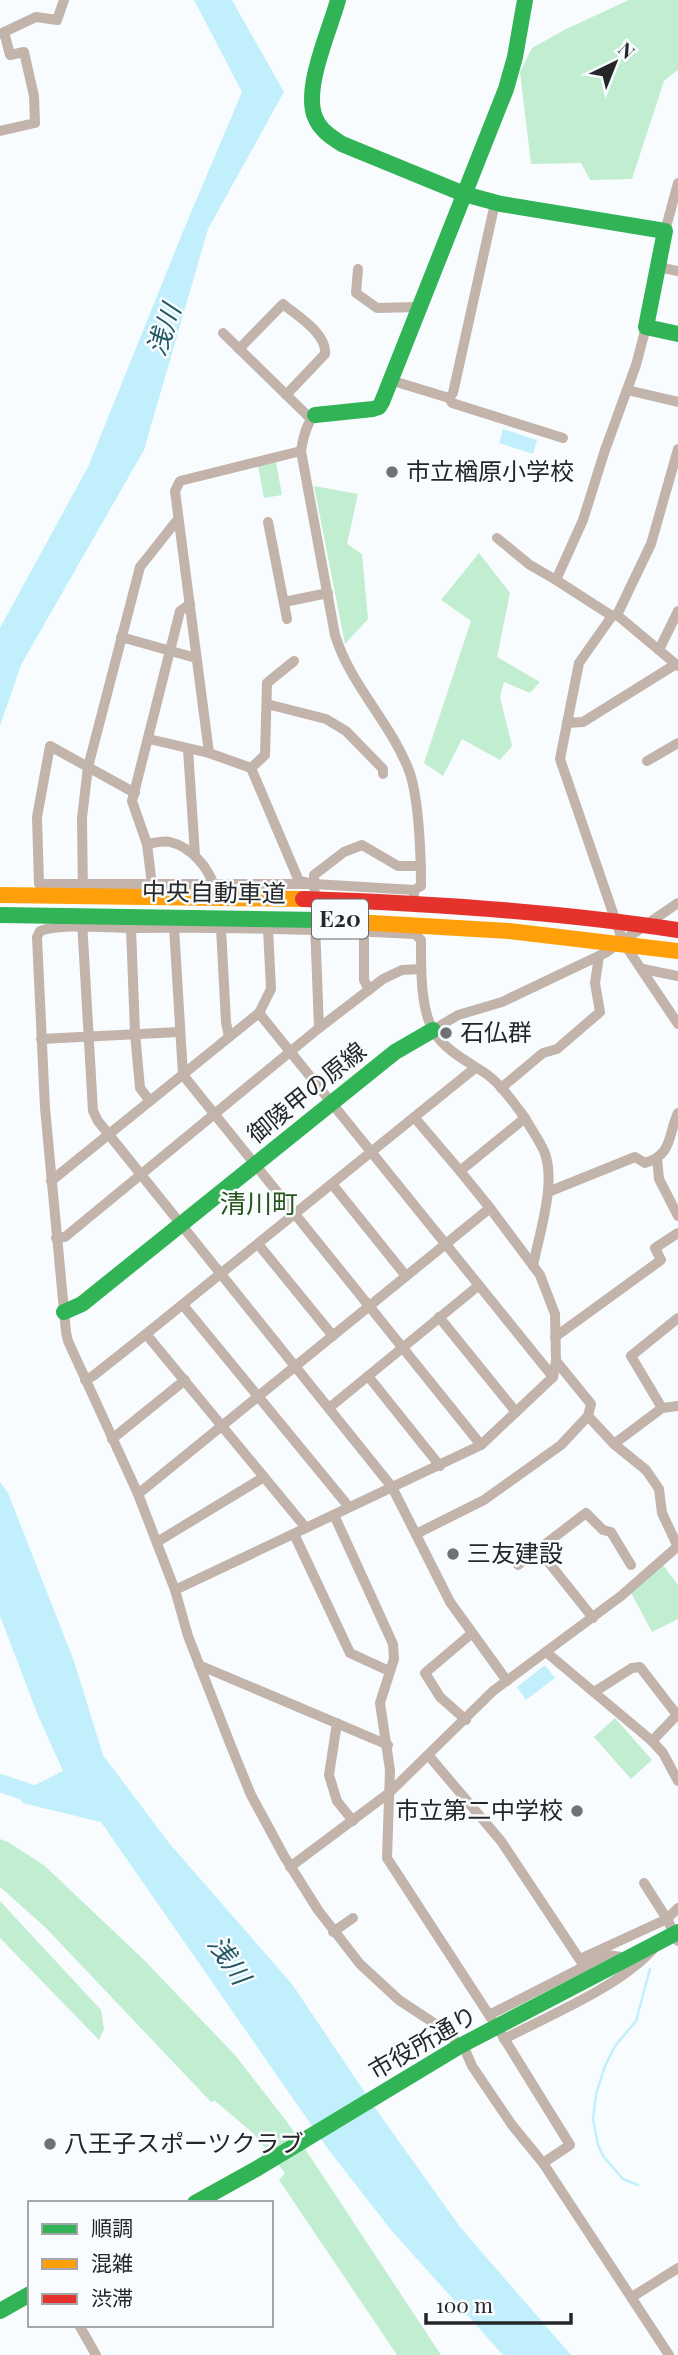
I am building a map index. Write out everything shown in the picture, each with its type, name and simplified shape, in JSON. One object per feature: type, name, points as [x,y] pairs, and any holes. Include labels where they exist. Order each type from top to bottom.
[{"type":"main road","points":[[338,0],[311,95],[316,119],[322,130],[342,144],[464,194],[495,203],[665,231],[646,327],[678,334]]},
{"type":"main road","points":[[313,417],[379,407],[506,89],[515,57],[525,0]]},
{"type":"main road","name":"中央自動車道","points":[[0,895],[170,895],[425,904],[552,914],[678,930]]},
{"type":"main road","name":"中央自動車道","points":[[0,915],[169,915],[423,923],[550,934],[678,951]]},
{"type":"main road","name":"御陵甲の原線","points":[[64,1312],[82,1304],[395,1052],[433,1030]]},
{"type":"main road","name":"市役所通り","points":[[199,2201],[458,2047],[677,1936]]},
{"type":"main road","points":[[0,2311],[28,2295]]},
{"type":"street","points":[[0,131],[35,123],[34,96],[24,52],[10,55],[2,33],[36,17],[57,20],[64,0]]},
{"type":"street","points":[[665,231],[678,183]]},
{"type":"street","points":[[449,398],[453,393],[495,203]]},
{"type":"street","points":[[658,267],[678,271]]},
{"type":"street","points":[[358,269],[356,293],[377,308],[418,307]]},
{"type":"street","points":[[239,349],[282,304],[316,331],[326,349],[325,354],[286,395]]},
{"type":"street","points":[[556,580],[583,520],[646,327]]},
{"type":"street","points":[[135,793],[50,746],[37,817],[39,884],[314,884],[414,890],[421,886],[414,786],[409,770],[340,650],[301,451],[313,417],[286,395],[223,333]]},
{"type":"street","points":[[390,380],[563,438]]},
{"type":"street","points":[[627,390],[678,402]]},
{"type":"street","points":[[678,449],[651,544],[615,615],[579,663],[560,759],[623,942],[678,1024]]},
{"type":"street","points":[[209,753],[175,491],[180,481],[301,451]]},
{"type":"street","points":[[178,519],[140,567],[88,767],[82,818],[82,928],[93,1111],[141,1176],[392,1488],[450,1602],[507,1681]]},
{"type":"street","points":[[268,522],[268,545],[287,619]]},
{"type":"street","points":[[497,538],[530,565],[615,615],[677,665],[583,722],[567,723]]},
{"type":"street","points":[[284,602],[328,593]]},
{"type":"street","points":[[152,885],[147,844],[132,801],[180,611],[190,604]]},
{"type":"street","points":[[659,650],[678,611]]},
{"type":"street","points":[[121,637],[196,658]]},
{"type":"street","points":[[251,768],[265,755],[267,683],[294,660]]},
{"type":"street","points":[[267,704],[326,719],[346,731],[383,769],[383,774]]},
{"type":"street","points":[[149,739],[209,753],[251,768],[299,881],[314,884]]},
{"type":"street","points":[[647,761],[678,743]]},
{"type":"street","points":[[188,749],[195,855]]},
{"type":"street","points":[[147,844],[170,841],[195,855],[211,876],[214,886]]},
{"type":"street","points":[[320,1028],[314,876],[344,852],[362,845],[398,866],[421,866]]},
{"type":"street","points":[[414,890],[415,934]]},
{"type":"street","name":"御陵甲の原線","points":[[433,1030],[458,1015],[502,1002],[602,954],[678,903]]},
{"type":"street","points":[[174,927],[183,1075],[481,1446]]},
{"type":"street","points":[[533,1266],[548,1192],[545,1152],[525,1118],[501,1088],[486,1074],[453,1052],[433,1030],[428,1016],[421,969],[421,940],[415,934],[316,929],[174,927],[44,929],[38,934],[41,1039],[51,1181],[68,1341],[138,1494],[175,1590],[199,1665],[251,1795],[290,1867],[333,1932],[379,1983],[407,2006],[440,2026],[458,2047],[512,2125],[543,2163],[669,2355]]},
{"type":"street","points":[[131,928],[135,1033],[141,1088],[150,1101]]},
{"type":"street","points":[[221,928],[229,1037]]},
{"type":"street","points":[[51,1181],[259,1013],[271,989],[268,929]]},
{"type":"street","points":[[364,931],[364,980],[369,990]]},
{"type":"street","points":[[501,1088],[544,1053],[557,1049],[600,1012],[594,983],[602,954]]},
{"type":"street","points":[[56,1238],[65,1237],[383,979],[402,970],[421,969]]},
{"type":"street","points":[[643,970],[678,976]]},
{"type":"street","points":[[259,1013],[553,1377]]},
{"type":"street","points":[[41,1039],[179,1032]]},
{"type":"street","points":[[86,1380],[475,1068]]},
{"type":"street","points":[[548,1192],[635,1157],[645,1163],[662,1155],[675,1130],[678,1113]]},
{"type":"street","points":[[175,1590],[481,1446],[553,1377],[556,1361],[555,1314],[540,1275],[491,1208],[414,1117]]},
{"type":"street","points":[[460,1171],[525,1118]]},
{"type":"street","points":[[657,1158],[659,1179],[678,1216]]},
{"type":"street","points":[[332,1184],[406,1276]]},
{"type":"street","points":[[138,1494],[491,1208]]},
{"type":"street","points":[[555,1337],[661,1260],[655,1248],[678,1233]]},
{"type":"street","points":[[258,1244],[333,1336]]},
{"type":"street","points":[[329,1408],[478,1286]]},
{"type":"street","points":[[183,1304],[349,1507]]},
{"type":"street","points":[[439,1317],[516,1412]]},
{"type":"street","points":[[662,1408],[631,1356],[678,1318]]},
{"type":"street","points":[[146,1334],[306,1528]]},
{"type":"street","points":[[416,1534],[484,1500],[561,1445],[588,1416],[591,1404],[556,1361]]},
{"type":"street","points":[[368,1376],[440,1466]]},
{"type":"street","points":[[112,1439],[185,1380]]},
{"type":"street","points":[[614,1444],[662,1408],[678,1406]]},
{"type":"street","points":[[290,1867],[389,1793],[493,1691],[593,1618],[678,1546],[662,1513],[659,1489],[646,1471],[614,1444],[588,1416]]},
{"type":"street","points":[[157,1542],[264,1477]]},
{"type":"street","points":[[518,1565],[586,1513],[603,1530],[611,1532],[631,1565]]},
{"type":"street","points":[[334,1515],[393,1644],[394,1659],[380,1703],[387,1745],[387,1858],[490,2016],[582,1962],[667,1919],[678,1908]]},
{"type":"street","points":[[294,1534],[350,1653],[389,1671]]},
{"type":"street","points":[[538,1549],[593,1618]]},
{"type":"street","points":[[466,1720],[440,1697],[425,1673],[471,1634]]},
{"type":"street","points":[[546,1652],[652,1741],[663,1753],[678,1781]]},
{"type":"street","points":[[199,1665],[387,1745]]},
{"type":"street","points":[[594,1692],[632,1668],[640,1667],[677,1715],[652,1741]]},
{"type":"street","points":[[337,1723],[329,1775],[337,1801],[352,1821]]},
{"type":"street","points":[[429,1756],[501,1841],[582,1962]]},
{"type":"street","points":[[644,1883],[677,1936]]},
{"type":"street","points":[[333,1932],[353,1918]]},
{"type":"street","points":[[543,2163],[570,2145],[503,2037],[620,1978],[644,1960],[657,1944]]},
{"type":"street","points":[[582,1962],[607,1955],[630,1958]]},
{"type":"street","points":[[632,2297],[678,2268]]},
{"type":"street","points":[[80,2327],[96,2355]]},
{"type":"green space","points":[[629,0],[678,0],[678,70],[664,81],[632,179],[590,180],[581,163],[531,164],[520,72],[532,48]]},
{"type":"green space","points":[[276,462],[282,495],[264,498],[258,466]]},
{"type":"green space","points":[[314,486],[358,494],[347,544],[362,554],[368,619],[345,644]]},
{"type":"green space","points":[[479,553],[510,593],[497,657],[540,682],[530,693],[504,682],[500,697],[512,746],[500,760],[462,739],[443,776],[424,763],[471,621],[441,600]]},
{"type":"green space","points":[[660,1561],[678,1585],[678,1619],[652,1632],[629,1589]]},
{"type":"green space","points":[[615,1718],[652,1760],[631,1779],[594,1737]]},
{"type":"green space","points":[[0,1839],[45,1866],[144,1960],[235,2055],[288,2123],[441,2355],[397,2355],[279,2180],[285,2173],[253,2133],[215,2101],[211,2102],[45,1927],[0,1887]]},
{"type":"green space","points":[[0,1901],[101,2010],[104,2029],[99,2040],[0,1938]]},
{"type":"water","name":"浅川","points":[[194,0],[232,0],[284,92],[208,229],[144,450],[21,665],[0,726],[0,628],[88,467],[242,92]]},
{"type":"water","points":[[503,429],[537,440],[533,454],[499,443]]},
{"type":"water","name":"浅川","points":[[0,1482],[8,1493],[74,1661],[103,1755],[169,1843],[292,1984],[460,2227],[571,2355],[503,2355],[391,2230],[328,2149],[101,1822],[22,1803],[21,1792],[63,1771],[39,1718],[0,1616]]},
{"type":"water","points":[[545,1665],[555,1678],[526,1700],[517,1687]]},
{"type":"waterway","points":[[0,1783],[44,1798]]},
{"type":"waterway","points":[[638,2185],[623,2179],[603,2156],[593,2119],[596,2094],[605,2066],[615,2046],[636,2021],[650,1969]]},
{"type":"traffic: fast","points":[[338,0],[312,91],[315,117],[330,136],[342,144],[464,194],[501,204],[665,231],[646,327],[678,334]]},
{"type":"traffic: fast","points":[[315,415],[373,409],[379,407],[382,402],[506,89],[515,57],[525,0]]},
{"type":"traffic: fast","points":[[0,915],[321,920]]},
{"type":"traffic: fast","points":[[64,1312],[82,1304],[395,1052],[433,1030]]},
{"type":"traffic: fast","points":[[199,2201],[460,2046],[678,1932]]},
{"type":"traffic: fast","points":[[0,2311],[28,2295]]},
{"type":"traffic: slow","points":[[0,895],[303,899]]},
{"type":"traffic: slow","points":[[321,920],[509,931],[678,951]]},
{"type":"traffic: jam","points":[[303,899],[491,909],[678,930]]},
{"type":"place","name":"市立楢原小学校","points":[[392,472]]},
{"type":"place","name":"石仏群","points":[[446,1033]]},
{"type":"place","name":"三友建設","points":[[453,1554]]},
{"type":"place","name":"市立第二中学校","points":[[577,1811]]},
{"type":"place","name":"八王子スポーツクラブ","points":[[50,2144]]},
{"type":"district","name":"清川町","points":[[259,1204]]}]
